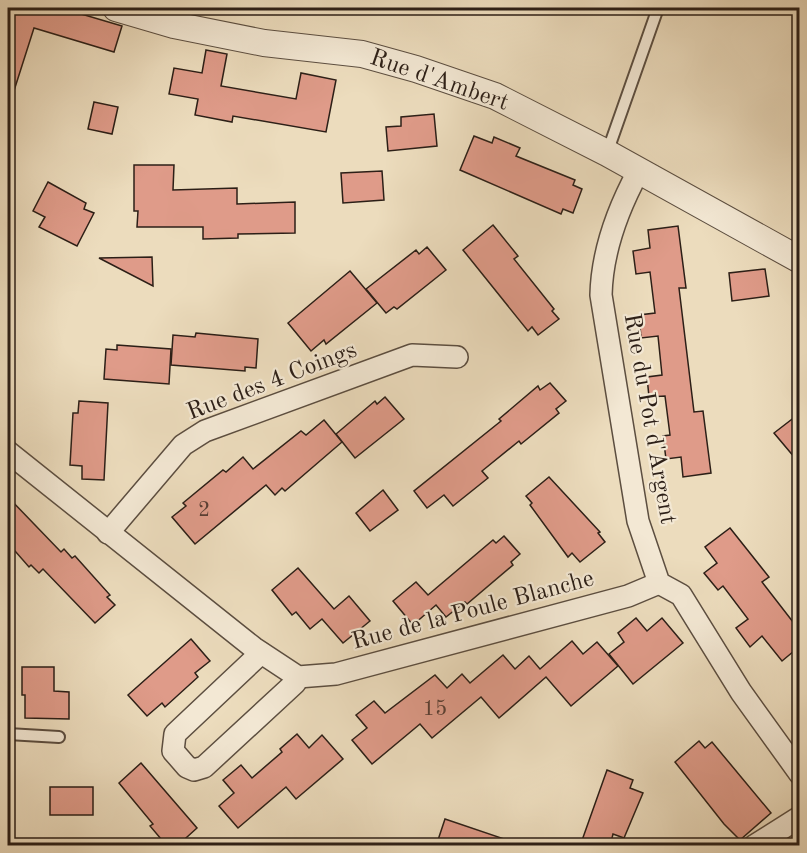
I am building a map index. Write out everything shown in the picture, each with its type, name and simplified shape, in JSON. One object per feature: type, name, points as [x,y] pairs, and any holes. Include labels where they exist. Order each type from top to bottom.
[{"type":"street","name":"Rue d'Ambert","points":[[116,8],[174,25],[264,44],[363,54],[495,96],[607,153],[800,260]]},
{"type":"street","name":"Rue du Pot d'Argent","points":[[638,172],[606,249],[601,295],[638,521],[659,583]]},
{"type":"street","name":"Rue des 4 Coings","points":[[108,533],[183,445],[205,431],[412,355],[457,357]]},
{"type":"street","points":[[8,452],[261,653],[298,677],[295,683],[204,767],[194,770],[187,767],[173,750],[175,734],[261,653]]},
{"type":"street","name":"Rue de la Poule Blanche","points":[[298,677],[336,674],[628,596],[659,583]]},
{"type":"street","points":[[659,583],[681,595],[741,692],[800,774]]},
{"type":"street","points":[[754,846],[800,817]]},
{"type":"lane","points":[[607,153],[658,8]]},
{"type":"lane","points":[[8,734],[59,737]]},
{"type":"building","points":[[8,8],[61,8],[122,26],[114,52],[34,28],[12,97],[8,97]]},
{"type":"building","points":[[206,50],[227,54],[221,86],[296,99],[301,73],[336,80],[326,132],[233,116],[232,122],[195,115],[198,99],[169,94],[174,68],[202,73]]},
{"type":"building","points":[[94,102],[118,107],[112,134],[88,129]]},
{"type":"building","points":[[434,114],[437,146],[388,151],[386,127],[401,126],[401,117]]},
{"type":"building","points":[[474,136],[492,143],[494,137],[520,148],[516,156],[575,180],[573,185],[582,189],[573,213],[563,209],[561,214],[460,170]]},
{"type":"building","points":[[134,165],[174,165],[173,190],[237,188],[237,204],[295,202],[295,233],[238,234],[238,238],[203,239],[203,227],[137,227],[138,211],[134,211]]},
{"type":"building","points":[[382,171],[384,200],[343,203],[341,173]]},
{"type":"building","points":[[48,182],[86,203],[84,209],[94,213],[77,246],[39,227],[45,217],[33,211]]},
{"type":"building","points":[[493,225],[518,256],[514,259],[554,309],[552,311],[559,319],[538,335],[532,327],[528,331],[463,250]]},
{"type":"building","points":[[678,226],[686,288],[679,288],[694,412],[703,411],[711,473],[683,477],[681,457],[666,459],[663,436],[670,435],[665,396],[649,397],[647,377],[662,375],[658,336],[641,338],[639,315],[655,313],[650,272],[636,274],[633,251],[650,248],[648,230]]},
{"type":"building","points":[[427,247],[446,270],[397,309],[394,307],[386,313],[366,289],[416,250],[419,254]]},
{"type":"building","points":[[152,257],[153,286],[99,258]]},
{"type":"building","points":[[765,269],[769,296],[732,301],[729,273]]},
{"type":"building","points":[[350,271],[377,303],[326,344],[324,340],[311,351],[288,323]]},
{"type":"building","points":[[196,333],[258,339],[256,368],[245,367],[245,371],[171,365],[173,335],[195,337]]},
{"type":"building","points":[[117,345],[171,349],[169,384],[104,379],[106,349],[117,350]]},
{"type":"building","points":[[550,383],[566,401],[556,409],[559,413],[521,444],[519,441],[482,471],[488,478],[453,506],[444,495],[427,508],[414,491],[501,421],[499,419],[538,386],[540,390]]},
{"type":"building","points":[[385,397],[404,419],[355,458],[336,434],[375,401],[377,404]]},
{"type":"building","points":[[79,401],[108,403],[104,480],[82,479],[82,466],[70,465],[73,413],[78,413]]},
{"type":"building","points":[[800,413],[800,464],[774,433]]},
{"type":"building","points":[[324,420],[342,442],[285,491],[282,488],[275,495],[266,485],[195,544],[172,517],[186,506],[183,503],[223,470],[226,472],[243,457],[253,469],[301,431],[306,435]]},
{"type":"building","points":[[549,477],[600,532],[598,533],[605,542],[580,562],[572,553],[568,557],[530,505],[532,503],[526,496]]},
{"type":"building","points":[[383,490],[398,510],[370,531],[356,513]]},
{"type":"building","points":[[8,497],[61,552],[64,549],[72,558],[75,556],[110,595],[107,597],[115,605],[95,623],[43,569],[39,573],[31,565],[29,567],[8,543]]},
{"type":"building","points":[[730,528],[769,577],[762,582],[800,631],[800,646],[782,661],[762,636],[750,647],[736,628],[748,619],[723,586],[718,590],[704,573],[717,563],[705,547]]},
{"type":"building","points":[[504,536],[520,554],[511,562],[513,565],[467,604],[465,602],[446,617],[436,605],[413,625],[393,601],[416,582],[428,595],[493,540],[496,543]]},
{"type":"building","points":[[298,568],[334,609],[349,596],[370,621],[343,643],[322,619],[310,629],[296,612],[292,615],[272,590]]},
{"type":"building","points":[[636,618],[647,631],[662,618],[683,643],[633,684],[609,654],[624,642],[618,633]]},
{"type":"building","points":[[191,639],[210,661],[195,673],[198,677],[165,707],[162,703],[147,716],[128,695]]},
{"type":"building","points":[[572,641],[583,654],[597,642],[618,666],[571,706],[546,677],[499,718],[481,697],[432,738],[420,724],[372,764],[352,740],[367,728],[356,715],[374,701],[385,713],[435,675],[447,688],[462,674],[470,683],[503,655],[515,669],[529,656],[540,669]]},
{"type":"building","points":[[22,667],[54,667],[54,691],[69,692],[69,719],[25,718]]},
{"type":"building","points":[[297,734],[309,748],[322,735],[343,759],[296,799],[286,787],[238,828],[219,806],[234,793],[223,780],[241,765],[252,778],[282,752],[280,749]]},
{"type":"building","points":[[699,741],[705,748],[712,742],[771,813],[740,840],[724,824],[675,762]]},
{"type":"building","points":[[141,763],[197,828],[177,846],[167,846],[150,826],[153,824],[119,783]]},
{"type":"building","points":[[607,770],[633,780],[630,788],[643,793],[624,838],[613,834],[610,846],[580,846]]},
{"type":"building","points":[[50,787],[93,787],[93,815],[50,815]]},
{"type":"building","points":[[445,819],[513,842],[513,846],[436,846]]}]
